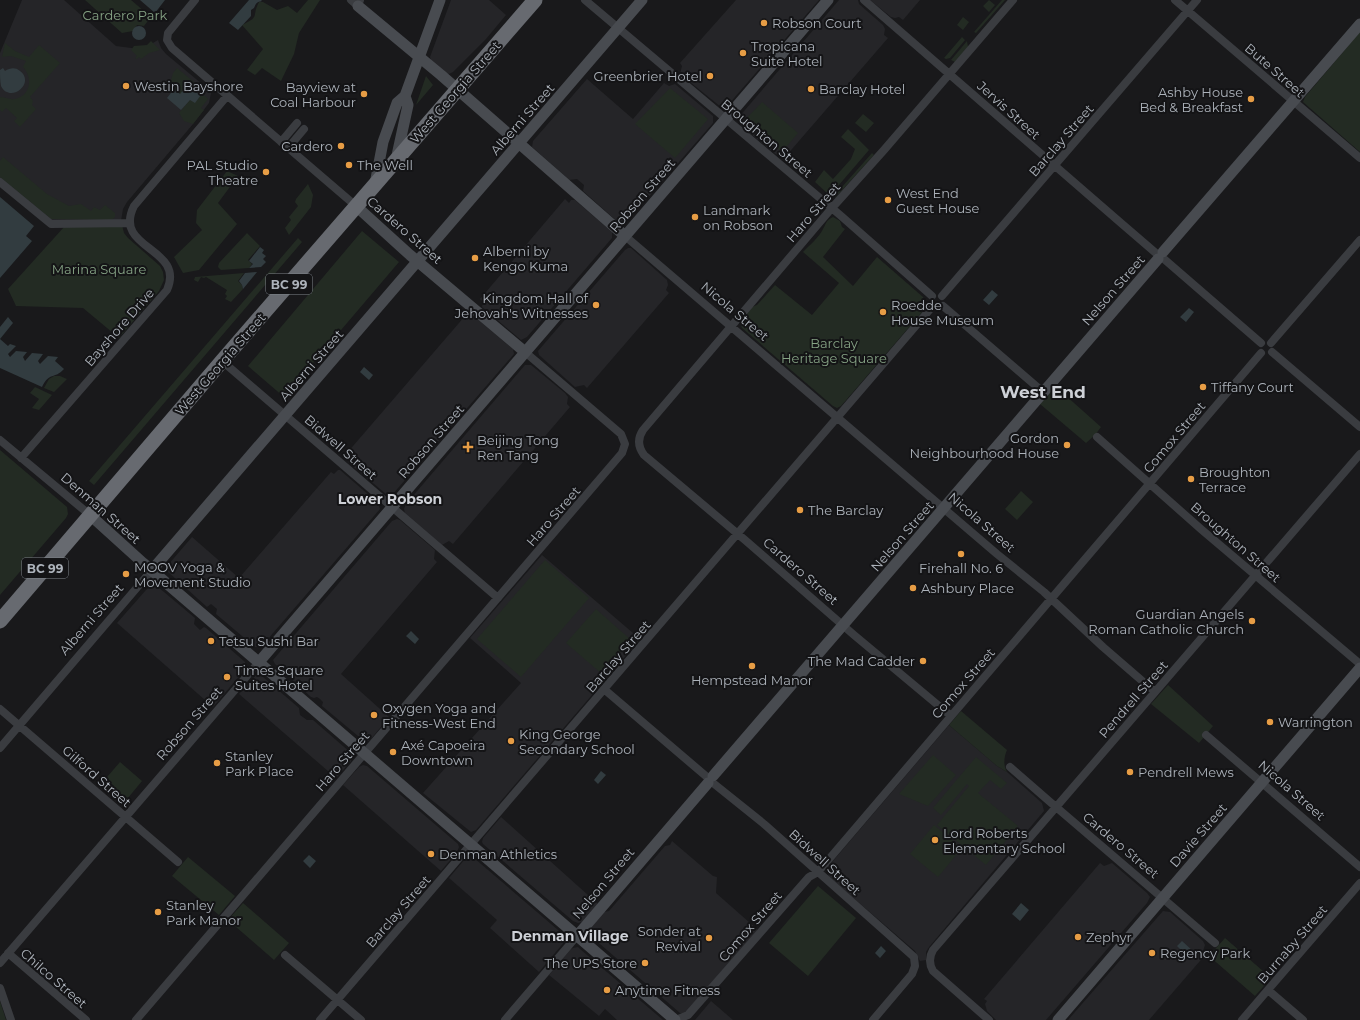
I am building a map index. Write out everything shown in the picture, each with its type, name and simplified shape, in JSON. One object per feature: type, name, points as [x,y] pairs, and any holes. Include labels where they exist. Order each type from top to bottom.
[{"type":"highway","name":"West Georgia Street","points":[[0,621],[222,361],[535,0]]},
{"type":"street","name":"Cardero Street","points":[[195,0],[169,30],[166,38],[172,48],[419,262],[621,434],[625,444]]},
{"type":"street","points":[[375,185],[383,142],[397,102],[405,96],[440,0]]},
{"type":"street","name":"Broughton Street","points":[[585,0],[932,296]]},
{"type":"street","name":"Alberni Street","points":[[0,748],[419,262],[642,0]]},
{"type":"street","name":"Robson Street","points":[[0,963],[828,0]]},
{"type":"street","name":"Jervis Street","points":[[864,0],[950,73],[1054,166],[1261,343]]},
{"type":"street","name":"Haro Street","points":[[639,443],[639,436],[643,430],[831,209],[1013,0]]},
{"type":"street","name":"Bute Street","points":[[1176,0],[1360,158]]},
{"type":"street","name":"Barclay Street","points":[[942,296],[1197,0]]},
{"type":"street","name":"Nicola Street","points":[[356,2],[625,236],[1051,599],[1155,692]]},
{"type":"street","name":"Nelson Street","points":[[505,1020],[1360,24]]},
{"type":"street","points":[[0,182],[51,224],[129,223],[130,214],[134,206],[228,96]]},
{"type":"street","points":[[396,161],[408,105],[405,96]]},
{"type":"street","points":[[281,142],[297,123]]},
{"type":"street","points":[[288,148],[304,129]]},
{"type":"street","name":"Bayshore Drive","points":[[21,458],[167,290],[170,280],[168,267],[132,232],[129,223]]},
{"type":"street","points":[[1271,342],[1360,240]]},
{"type":"street","points":[[938,294],[942,296],[944,300],[943,306],[937,308],[932,307],[930,302],[932,296],[938,294]]},
{"type":"street","points":[[943,306],[1043,392]]},
{"type":"street","name":"Barclay Street","points":[[320,1020],[605,690],[932,307]]},
{"type":"street","points":[[1267,341],[1271,342],[1273,348],[1272,352],[1267,356],[1261,353],[1259,349],[1261,343],[1267,341]]},
{"type":"street","points":[[1272,352],[1360,427]]},
{"type":"street","name":"Comox Street","points":[[676,1020],[688,1015],[809,877],[818,872],[1261,353]]},
{"type":"street","name":"Bidwell Street","points":[[222,361],[498,598]]},
{"type":"street","name":"Broughton Street","points":[[1097,437],[1255,576],[1360,664]]},
{"type":"street","name":"Denman Street","points":[[0,440],[90,515],[676,1020]]},
{"type":"street","name":"Cardero Street","points":[[639,443],[644,455],[738,534],[843,626],[951,716]]},
{"type":"street","name":"Haro Street","points":[[136,1020],[622,453],[625,444]]},
{"type":"street","name":"Pendrell Street","points":[[989,1020],[936,974],[930,962],[932,952],[1360,454]]},
{"type":"street","name":"Davie Street","points":[[1058,1020],[1360,668]]},
{"type":"street","name":"Bidwell Street","points":[[605,690],[764,824],[868,918],[912,953],[915,963],[912,974],[873,1020]]},
{"type":"street","name":"Gilford Street","points":[[0,709],[178,862]]},
{"type":"street","name":"Nicola Street","points":[[1206,735],[1360,867]]},
{"type":"street","name":"Cardero Street","points":[[1010,767],[1215,943]]},
{"type":"street","name":"Burnaby Street","points":[[1242,1020],[1360,883]]},
{"type":"street","name":"Chilco Street","points":[[8,953],[86,1020]]},
{"type":"street","points":[[285,955],[361,1020]]},
{"type":"street","points":[[0,988],[11,1020]]},
{"type":"street","points":[[1268,990],[1303,1020]]},
{"type":"shaded area","points":[[22,0],[64,0],[116,46],[139,49],[158,40],[161,48],[166,54],[211,93],[209,103],[193,124],[127,202],[123,209],[121,221],[51,220],[0,178],[0,53]]},
{"type":"shaded area","points":[[140,0],[165,0],[155,13]]},
{"type":"shaded area","points":[[249,0],[262,1],[255,5],[251,10],[251,16],[238,30],[229,23]]},
{"type":"shaded area","points":[[451,0],[489,0],[506,15],[486,39],[453,72],[449,74],[445,73],[431,60],[430,57]]},
{"type":"shaded area","points":[[736,0],[819,0],[728,105],[726,107],[721,107],[680,74],[682,66],[680,63]]},
{"type":"shaded area","points":[[839,0],[858,0],[859,4],[883,25],[885,29],[884,35],[888,38],[786,156],[782,153],[778,155],[741,126],[738,122],[739,117]]},
{"type":"shaded area","points":[[870,0],[920,0],[903,20],[899,17],[891,17]]},
{"type":"shaded area","points":[[139,26],[144,28],[146,33],[144,38],[139,40],[134,38],[132,33],[134,28]]},
{"type":"shaded area","points":[[3,68],[5,71],[14,68],[20,71],[24,76],[25,81],[20,90],[10,93],[5,91],[1,86],[0,70]]},
{"type":"shaded area","points":[[587,79],[633,119],[664,83],[669,86],[675,84],[713,116],[713,123],[625,224],[620,224],[583,191],[584,185],[577,179],[569,180],[532,147],[533,141]]},
{"type":"shaded area","points":[[192,87],[201,95],[195,103],[190,100],[181,110],[167,98],[174,89],[180,94],[185,88],[189,91]]},
{"type":"shaded area","points":[[0,197],[34,226],[26,236],[32,241],[0,278]]},
{"type":"shaded area","points":[[565,199],[569,203],[571,200],[575,200],[612,232],[612,238],[527,337],[521,340],[482,307],[483,302],[480,299]]},
{"type":"shaded area","points":[[260,247],[264,250],[262,253],[266,256],[263,259],[266,262],[261,267],[249,268],[253,264],[249,261]]},
{"type":"shaded area","points":[[628,248],[631,248],[667,280],[668,285],[666,290],[669,293],[587,388],[584,385],[575,387],[539,355],[538,351]]},
{"type":"shaded area","points":[[257,272],[243,289],[239,281],[245,273]]},
{"type":"shaded area","points":[[992,290],[998,295],[989,305],[983,300]]},
{"type":"shaded area","points":[[1189,308],[1194,312],[1186,322],[1180,317]]},
{"type":"shaded area","points":[[465,316],[468,319],[474,316],[513,349],[514,354],[392,495],[386,494],[348,462],[351,456],[347,453]]},
{"type":"shaded area","points":[[8,317],[13,323],[0,339],[0,327]]},
{"type":"shaded area","points":[[0,339],[8,346],[10,344],[16,346],[8,354],[10,357],[16,351],[27,352],[23,357],[25,361],[32,353],[43,354],[38,361],[40,364],[48,356],[58,357],[55,361],[64,369],[47,379],[42,387],[0,368]]},
{"type":"shaded area","points":[[525,365],[531,365],[565,393],[568,397],[567,404],[570,407],[453,544],[449,541],[442,545],[405,513],[404,509],[406,504]]},
{"type":"shaded area","points":[[364,367],[373,375],[369,380],[360,372]]},
{"type":"shaded area","points":[[340,470],[378,503],[380,509],[261,647],[255,647],[216,614],[217,609],[211,604],[207,607],[168,572],[168,565],[192,537],[239,578],[331,472],[334,474]]},
{"type":"shaded area","points":[[397,519],[435,550],[434,559],[437,562],[341,674],[389,717],[369,741],[364,741],[322,706],[323,702],[320,699],[317,697],[311,697],[275,664],[273,660],[392,521]]},
{"type":"shaded area","name":"King George Secondary School","points":[[542,555],[640,639],[476,830],[471,832],[423,793],[521,683],[470,638]]},
{"type":"shaded area","points":[[151,586],[158,587],[195,618],[194,624],[200,630],[204,627],[206,628],[245,662],[246,668],[213,707],[117,623]]},
{"type":"shaded area","points":[[411,631],[419,639],[415,644],[406,636]]},
{"type":"shaded area","points":[[256,675],[263,677],[299,708],[300,715],[307,720],[313,720],[351,753],[351,761],[336,778],[239,694]]},
{"type":"shaded area","name":"Lord Roberts Elementary School","points":[[949,725],[997,766],[1007,772],[1042,803],[1044,811],[929,947],[926,952],[926,960],[920,961],[915,951],[829,877],[827,868]]},
{"type":"shaded area","points":[[363,765],[367,766],[458,844],[459,847],[457,852],[441,871],[343,785],[359,767]]},
{"type":"shaded area","points":[[601,771],[606,775],[598,784],[594,780]]},
{"type":"shaded area","points":[[501,817],[598,904],[582,922],[578,923],[573,921],[483,844],[483,838]]},
{"type":"shaded area","points":[[672,841],[713,876],[717,877],[716,893],[758,930],[687,1011],[683,1013],[680,1013],[589,933],[590,929],[604,912],[609,911],[665,846],[670,845]]},
{"type":"shaded area","points":[[309,855],[316,861],[310,868],[303,861]]},
{"type":"shaded area","points":[[470,856],[565,936],[565,941],[539,972],[490,928],[497,920],[449,878],[465,859]]},
{"type":"shaded area","points":[[1100,863],[1104,866],[1112,863],[1147,893],[1150,897],[1147,903],[1046,1020],[996,1020],[987,1011],[985,1004],[987,1001],[984,999]]},
{"type":"shaded area","points":[[1021,903],[1029,910],[1020,921],[1012,914]]},
{"type":"shaded area","points":[[1163,911],[1170,912],[1203,941],[1205,945],[1203,951],[1206,954],[1149,1020],[1068,1020]]},
{"type":"shaded area","points":[[1182,941],[1194,952],[1190,957],[1177,946]]},
{"type":"shaded area","points":[[881,946],[886,951],[880,958],[875,953]]},
{"type":"shaded area","points":[[578,947],[663,1020],[617,1020],[605,1009],[599,1016],[549,975],[570,950]]},
{"type":"shaded area","points":[[711,1001],[733,1020],[695,1020]]},
{"type":"green space","name":"Cardero Park","points":[[85,0],[131,0],[151,17],[144,26],[137,25],[133,31],[122,33]]},
{"type":"green space","points":[[308,0],[320,0],[299,33],[294,54],[281,81],[262,68],[255,75],[247,70],[263,49],[242,25],[254,18],[259,2],[263,2],[277,10],[288,6],[297,13]]},
{"type":"green space","points":[[989,0],[995,5],[989,12],[983,6]]},
{"type":"green space","points":[[1002,0],[1005,0],[976,33],[974,32]]},
{"type":"green space","points":[[963,17],[969,22],[963,30],[957,25]]},
{"type":"green space","points":[[1360,32],[1360,152],[1303,102],[1305,97]]},
{"type":"green space","points":[[962,37],[965,40],[950,58],[944,58]]},
{"type":"green space","points":[[151,41],[160,50],[149,53],[141,59],[139,57],[137,59],[135,58],[137,56],[131,50],[134,46],[147,45]]},
{"type":"green space","points":[[967,41],[968,47],[955,62],[951,60]]},
{"type":"green space","points":[[5,43],[15,51],[29,57],[39,45],[60,63],[30,97],[33,101],[32,105],[36,109],[20,127],[14,121],[17,118],[6,108],[2,112],[0,110],[0,97],[15,99],[24,94],[27,90],[29,81],[23,67],[26,61],[11,56],[2,57]]},
{"type":"green space","points":[[177,68],[200,87],[197,91],[192,87],[189,91],[180,94],[169,87],[173,73]]},
{"type":"green space","points":[[426,76],[433,85],[416,105]]},
{"type":"green space","points":[[670,88],[708,119],[675,158],[635,124]]},
{"type":"green space","points":[[201,95],[208,99],[201,108],[204,110],[193,124],[184,121],[179,113],[190,100],[195,102]]},
{"type":"green space","points":[[762,102],[798,133],[782,152],[745,120]]},
{"type":"green space","points":[[863,114],[874,123],[866,132],[855,123]]},
{"type":"green space","points":[[848,129],[869,150],[832,193],[828,194],[815,182],[824,170],[833,179],[851,159],[855,149],[841,137]]},
{"type":"green space","points":[[872,153],[874,155],[835,198],[834,196]]},
{"type":"green space","points":[[3,157],[47,194],[69,206],[81,204],[91,211],[94,207],[100,210],[105,205],[115,213],[115,217],[112,220],[51,219],[0,177],[0,161]]},
{"type":"green space","points":[[227,171],[238,176],[218,203],[237,224],[199,270],[183,273],[174,257],[202,230],[196,223],[197,210]]},
{"type":"green space","points":[[308,184],[313,195],[311,207],[289,235],[285,228],[291,220],[289,217],[298,206],[295,202],[296,199]]},
{"type":"green space","name":"Barclay Heritage Square","points":[[833,217],[840,221],[842,227],[845,229],[823,257],[853,286],[877,257],[923,297],[926,303],[923,311],[841,406],[837,408],[742,328],[740,323],[752,307],[757,305],[775,285],[812,315],[839,283],[803,252],[822,232],[828,221]]},
{"type":"green space","name":"Marina Square","points":[[122,225],[124,233],[128,238],[160,266],[163,272],[164,280],[159,291],[119,338],[83,308],[16,306],[8,289],[64,227]]},
{"type":"green space","points":[[362,231],[399,262],[284,397],[248,366]]},
{"type":"green space","points":[[247,233],[260,246],[248,260],[252,264],[249,268],[221,270],[218,267],[219,263]]},
{"type":"green space","points":[[298,238],[302,242],[94,485],[89,481]]},
{"type":"green space","points":[[244,273],[238,281],[242,285],[243,289],[231,302],[225,299],[227,296],[225,294],[227,290],[206,277],[201,277],[198,282],[194,280],[195,277]]},
{"type":"green space","points":[[54,376],[60,376],[67,379],[54,392],[44,388],[49,379]]},
{"type":"green space","points":[[1055,386],[1101,427],[1086,443],[1040,404]]},
{"type":"green space","points":[[35,387],[52,395],[39,410],[32,408],[39,399],[30,393]]},
{"type":"green space","points":[[0,450],[67,507],[68,514],[0,595]]},
{"type":"green space","points":[[1021,491],[1033,502],[1017,520],[1005,509]]},
{"type":"green space","points":[[545,560],[589,598],[521,677],[477,639]]},
{"type":"green space","points":[[596,609],[631,640],[602,674],[566,643]]},
{"type":"green space","points":[[1168,685],[1213,726],[1199,743],[1151,704]]},
{"type":"green space","points":[[961,711],[1007,750],[1004,761],[1007,772],[997,766],[949,725]]},
{"type":"green space","points":[[933,755],[956,775],[928,806],[899,794]]},
{"type":"green space","points":[[976,757],[1007,783],[1001,789],[990,780],[978,793],[1018,826],[986,865],[937,825],[969,786],[967,784],[941,815],[933,808]]},
{"type":"green space","points":[[120,762],[142,781],[123,804],[101,784]]},
{"type":"green space","points":[[934,825],[962,848],[938,877],[910,854]]},
{"type":"green space","points":[[188,857],[235,896],[219,915],[172,876]]},
{"type":"green space","points":[[818,886],[856,918],[808,976],[769,943]]},
{"type":"green space","points":[[243,903],[289,943],[274,960],[228,920]]},
{"type":"green space","points":[[1225,938],[1271,978],[1255,996],[1209,956]]},
{"type":"green space","points":[[0,1001],[6,1020],[0,1020]]},
{"type":"place","name":"Robson Court","points":[[764,23]]},
{"type":"place","name":"Tropicana Suite Hotel","points":[[743,53]]},
{"type":"place","name":"Greenbrier Hotel","points":[[710,76]]},
{"type":"place","name":"Westin Bayshore","points":[[126,86]]},
{"type":"place","name":"Barclay Hotel","points":[[811,89]]},
{"type":"place","name":"Bayview at Coal Harbour","points":[[364,94]]},
{"type":"place","name":"Ashby House Bed & Breakfast","points":[[1251,99]]},
{"type":"place","name":"Cardero","points":[[341,146]]},
{"type":"place","name":"The Well","points":[[349,165]]},
{"type":"place","name":"PAL Studio Theatre","points":[[266,172]]},
{"type":"place","name":"West End Guest House","points":[[888,200]]},
{"type":"place","name":"Landmark on Robson","points":[[695,217]]},
{"type":"place","name":"Alberni by Kengo Kuma","points":[[475,258]]},
{"type":"place","name":"Kingdom Hall of Jehovah's Witnesses","points":[[596,305]]},
{"type":"place","name":"Roedde House Museum","points":[[883,312]]},
{"type":"place","name":"Tiffany Court","points":[[1203,387]]},
{"type":"place","name":"Gordon Neighbourhood House","points":[[1067,445]]},
{"type":"place","name":"Beijing Tong Ren Tang","points":[[468,447]]},
{"type":"place","name":"Broughton Terrace","points":[[1191,479]]},
{"type":"place","name":"The Barclay","points":[[800,510]]},
{"type":"place","name":"Firehall No. 6","points":[[961,554]]},
{"type":"place","name":"MOOV Yoga & Movement Studio","points":[[126,574]]},
{"type":"place","name":"Ashbury Place","points":[[913,588]]},
{"type":"place","name":"Guardian Angels Roman Catholic Church","points":[[1252,621]]},
{"type":"place","name":"Tetsu Sushi Bar","points":[[211,641]]},
{"type":"place","name":"The Mad Cadder","points":[[923,661]]},
{"type":"place","name":"Hempstead Manor","points":[[752,666]]},
{"type":"place","name":"Times Square Suites Hotel","points":[[227,677]]},
{"type":"place","name":"Oxygen Yoga and Fitness-West End","points":[[374,715]]},
{"type":"place","name":"Warrington","points":[[1270,722]]},
{"type":"place","name":"King George Secondary School","points":[[511,741]]},
{"type":"place","name":"Axé Capoeira Downtown","points":[[393,752]]},
{"type":"place","name":"Stanley Park Place","points":[[217,763]]},
{"type":"place","name":"Pendrell Mews","points":[[1130,772]]},
{"type":"place","name":"Lord Roberts Elementary School","points":[[935,840]]},
{"type":"place","name":"Denman Athletics","points":[[431,854]]},
{"type":"place","name":"Stanley Park Manor","points":[[158,912]]},
{"type":"place","name":"Zephyr","points":[[1078,937]]},
{"type":"place","name":"Sonder at Revival","points":[[709,938]]},
{"type":"place","name":"Regency Park","points":[[1152,953]]},
{"type":"place","name":"The UPS Store","points":[[645,963]]},
{"type":"place","name":"Anytime Fitness","points":[[607,990]]},
{"type":"district","name":"West End","points":[[1043,392]]},
{"type":"district","name":"Lower Robson","points":[[390,499]]},
{"type":"district","name":"Denman Village","points":[[570,936]]}]
